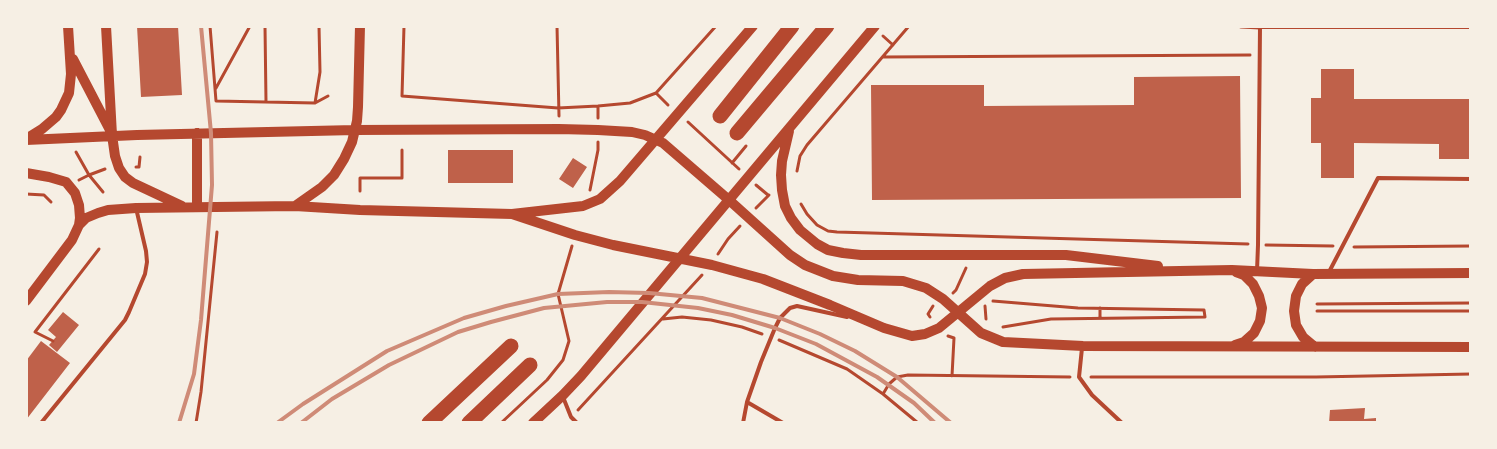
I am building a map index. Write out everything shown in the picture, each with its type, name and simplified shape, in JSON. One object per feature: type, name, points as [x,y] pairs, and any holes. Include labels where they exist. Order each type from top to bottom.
[{"type":"highway","points":[[720,116],[792,26]]},
{"type":"highway","points":[[737,133],[827,26]]},
{"type":"highway","points":[[429,423],[511,346]]},
{"type":"highway","points":[[469,423],[530,365]]},
{"type":"main road","points":[[26,140],[50,122],[61,110],[69,94],[71,84],[68,26]]},
{"type":"main road","points":[[106,26],[112,136],[117,163],[125,177],[133,183],[185,207]]},
{"type":"main road","points":[[295,206],[322,187],[334,174],[348,152],[355,130],[359,101],[360,26]]},
{"type":"main road","points":[[26,301],[72,240],[79,226],[86,218],[108,210],[295,206],[360,210],[512,214],[583,206],[594,202],[614,187],[657,140],[753,26]]},
{"type":"main road","points":[[532,423],[563,396],[581,376],[875,26]]},
{"type":"main road","points":[[70,54],[112,136]]},
{"type":"main road","points":[[791,127],[782,161],[781,182],[788,212],[800,230],[817,244],[835,252],[861,255],[1066,255],[1192,271]]},
{"type":"main road","points":[[26,140],[197,133],[355,130],[559,129],[624,131],[645,135],[669,148],[790,255],[814,269],[824,274],[841,278],[895,280],[917,284],[934,292],[981,332],[1003,342],[1083,346],[1471,347]]},
{"type":"main road","points":[[197,133],[197,207]]},
{"type":"main road","points":[[26,173],[56,178],[66,182],[71,187],[79,205],[79,226]]},
{"type":"main road","points":[[512,214],[575,235],[712,264],[777,283],[869,322],[905,335],[918,336],[939,328],[990,286],[1005,278],[1017,275],[1232,270],[1313,274],[1471,273]]},
{"type":"main road","points":[[1232,270],[1244,275],[1253,284],[1262,308],[1260,321],[1254,333],[1244,342],[1232,347]]},
{"type":"main road","points":[[1313,274],[1302,284],[1296,296],[1294,311],[1296,325],[1304,337],[1314,346]]},
{"type":"street","points":[[1241,26],[1260,27]]},
{"type":"lane","points":[[1256,272],[1258,244],[1260,27],[1471,27]]},
{"type":"lane","points":[[1328,274],[1378,178],[1471,180]]},
{"type":"lane","points":[[41,423],[125,320],[133,304],[145,274],[147,256],[136,208]]},
{"type":"lane","points":[[744,423],[747,402],[771,337],[780,318],[790,308],[797,306],[869,322]]},
{"type":"lane","points":[[1083,346],[1079,377],[1092,395],[1122,423]]},
{"type":"lane","points":[[563,396],[571,417],[577,423]]},
{"type":"lane","points":[[747,402],[783,423]]},
{"type":"lane","points":[[1068,423],[1077,423]]},
{"type":"path","points":[[210,26],[216,101],[315,103],[328,96]]},
{"type":"path","points":[[215,88],[250,26]]},
{"type":"path","points":[[265,26],[266,102]]},
{"type":"path","points":[[315,103],[320,72],[319,26]]},
{"type":"path","points":[[404,26],[402,96],[558,108],[630,103],[656,94],[716,26]]},
{"type":"path","points":[[557,26],[559,129]]},
{"type":"path","points":[[796,175],[800,156],[807,145],[909,26]]},
{"type":"path","points":[[883,57],[1260,55]]},
{"type":"path","points":[[656,94],[768,195]]},
{"type":"path","points":[[360,191],[360,178],[402,178],[402,150]]},
{"type":"path","points":[[590,190],[598,150]]},
{"type":"path","points":[[76,152],[89,174],[103,192]]},
{"type":"path","points":[[130,168],[139,167],[140,157]]},
{"type":"path","points":[[76,182],[89,174],[105,168]]},
{"type":"path","points":[[571,417],[712,264],[728,239],[768,195],[797,191],[800,203],[808,214],[817,225],[828,231],[1342,247],[1471,246]]},
{"type":"path","points":[[26,194],[44,195],[51,202]]},
{"type":"path","points":[[196,423],[201,392],[217,232]]},
{"type":"path","points":[[53,341],[35,332],[99,249]]},
{"type":"path","points":[[501,423],[547,380],[563,360],[569,341],[558,294],[570,251]]},
{"type":"path","points":[[985,301],[1078,308],[1204,310],[1205,317],[1051,319],[999,327]]},
{"type":"path","points":[[1317,304],[1471,303]]},
{"type":"path","points":[[1100,308],[1100,318]]},
{"type":"path","points":[[1172,317],[1173,309]]},
{"type":"path","points":[[1317,311],[1471,311]]},
{"type":"path","points":[[662,319],[682,317],[711,320],[742,327],[792,344],[847,369],[883,394],[918,423]]},
{"type":"path","points":[[986,319],[991,323]]},
{"type":"path","points":[[883,394],[889,384],[897,377],[908,375],[1316,377],[1471,374]]},
{"type":"building","points":[[137,26],[178,26],[182,95],[141,97]]},
{"type":"building","points":[[1321,69],[1354,69],[1354,99],[1471,99],[1471,159],[1439,159],[1439,144],[1354,143],[1354,178],[1321,178],[1321,143],[1311,143],[1311,98],[1321,98]]},
{"type":"building","points":[[1240,76],[1241,198],[872,200],[871,85],[984,85],[984,106],[1134,105],[1134,77]]},
{"type":"building","points":[[448,150],[513,150],[513,183],[448,183]]},
{"type":"building","points":[[573,158],[587,167],[573,188],[559,179]]},
{"type":"building","points":[[63,312],[79,325],[57,352],[49,345],[56,337],[48,330]]},
{"type":"building","points":[[41,341],[70,363],[26,420],[26,361]]},
{"type":"building","points":[[1365,408],[1364,419],[1376,418],[1376,423],[1329,423],[1330,410]]},
{"type":"railway","points":[[179,423],[194,374],[201,320],[212,185],[211,133],[201,26]]},
{"type":"railway","points":[[277,423],[303,404],[387,351],[464,318],[558,294],[609,292],[649,293],[702,298],[780,318],[855,351],[897,377],[951,423]]},
{"type":"railway","points":[[301,423],[332,399],[389,365],[458,332],[544,308],[607,302],[642,302],[698,308],[732,315],[775,328],[816,344],[877,377],[914,403],[935,423]]}]
